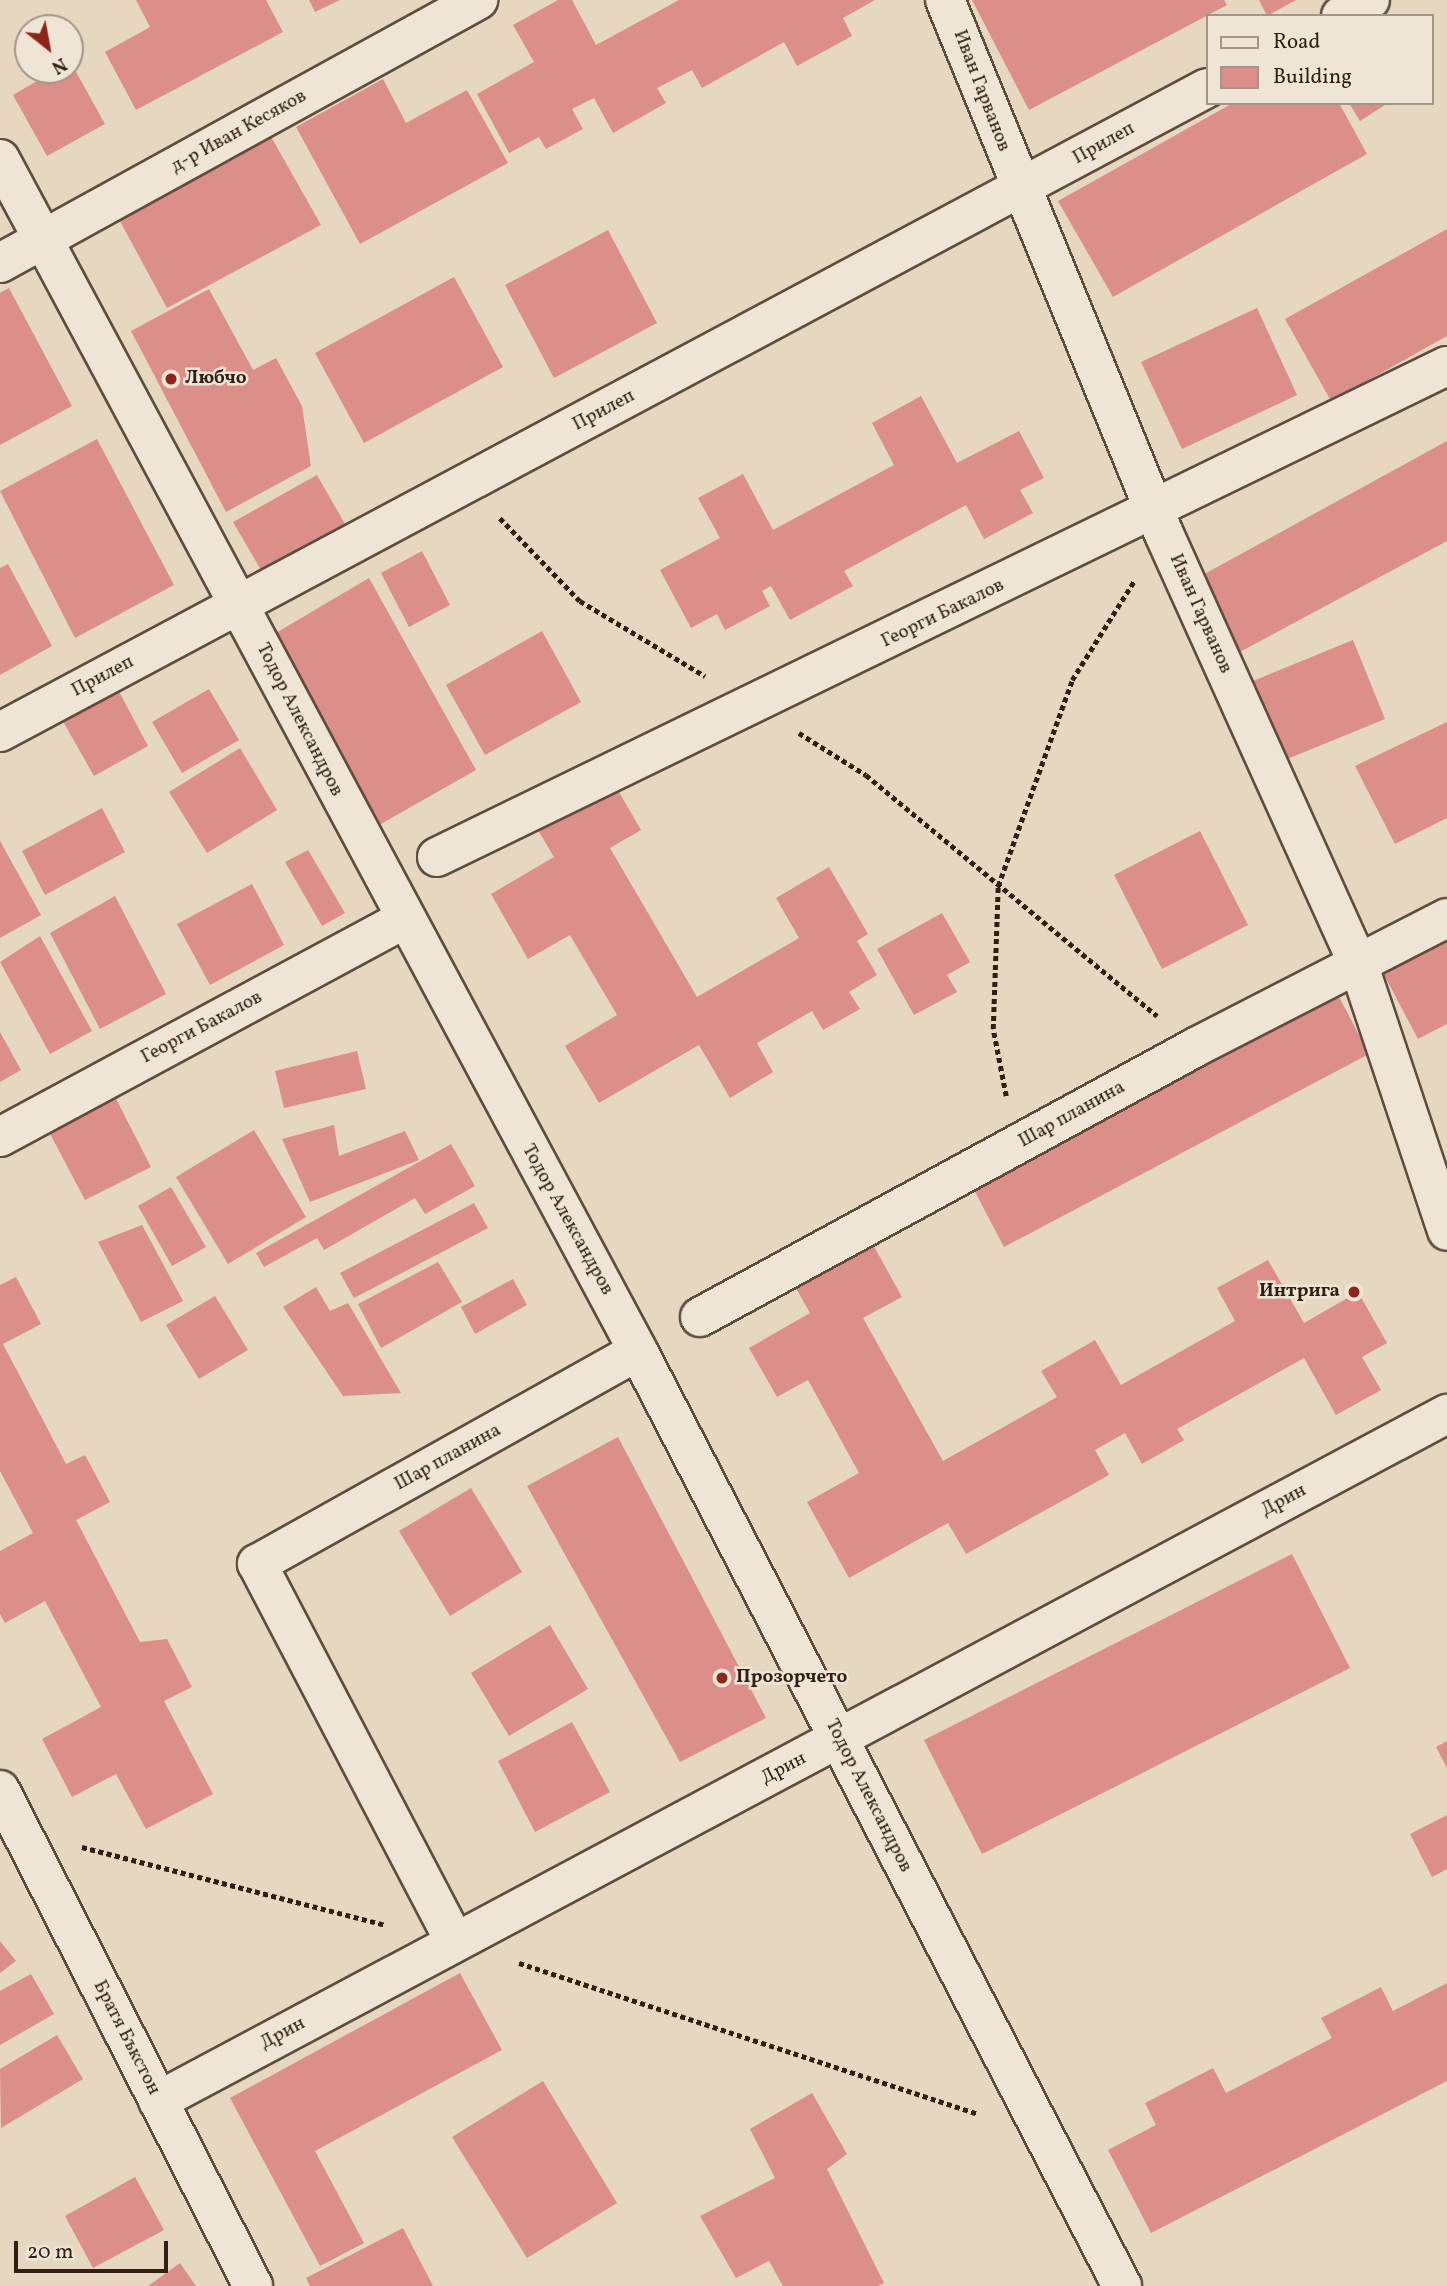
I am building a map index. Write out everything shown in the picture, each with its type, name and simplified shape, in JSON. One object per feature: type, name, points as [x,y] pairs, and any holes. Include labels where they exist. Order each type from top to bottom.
[{"type":"street","name":"Иван Гарванов","points":[[945,0],[1020,191],[1160,522],[1359,966],[1447,1231]]},
{"type":"street","points":[[1345,14],[1370,0]]},
{"type":"street","name":"д-р Иван Кесяков","points":[[0,263],[453,6]]},
{"type":"street","name":"Прилеп","points":[[0,732],[1020,191],[1206,89]]},
{"type":"street","name":"Тодор Александров","points":[[0,159],[239,604],[403,920],[638,1351],[1122,2286]]},
{"type":"street","name":"Георги Бакалов","points":[[437,857],[755,706],[1160,522],[1447,366]]},
{"type":"street","name":"Шар планина","points":[[699,1317],[1196,1047],[1359,966],[1447,918]]},
{"type":"street","name":"Георги Бакалов","points":[[0,1137],[403,920]]},
{"type":"street","name":"Шар планина","points":[[455,1942],[257,1564],[638,1351]]},
{"type":"street","name":"Дрин","points":[[158,2101],[1447,1414]]},
{"type":"street","name":"Братя Бъкстон","points":[[0,1790],[253,2286]]},
{"type":"path","points":[[468,483],[580,601],[866,775],[1196,1047]]},
{"type":"path","points":[[1016,1145],[993,1029],[998,886],[1072,680],[1160,522]]},
{"type":"path","points":[[21,1832],[455,1942],[1043,2135]]},
{"type":"building","points":[[136,0],[266,0],[283,32],[136,110],[105,52],[150,27]]},
{"type":"building","points":[[309,0],[340,0],[315,12]]},
{"type":"building","points":[[558,0],[572,0],[596,45],[679,0],[875,0],[843,18],[852,36],[797,66],[784,42],[702,88],[692,70],[657,88],[666,103],[613,133],[594,98],[572,109],[583,129],[546,149],[539,137],[509,153],[477,94],[534,62],[513,25]]},
{"type":"building","points":[[972,0],[1224,0],[1227,5],[1206,14],[1029,110]]},
{"type":"building","points":[[1259,0],[1296,0],[1271,14],[1266,14]]},
{"type":"building","points":[[383,79],[406,123],[467,90],[508,163],[360,244],[296,127]]},
{"type":"building","points":[[32,84],[83,84],[105,124],[47,156],[13,95]]},
{"type":"building","points":[[1229,105],[1340,105],[1367,154],[1113,297],[1058,201]]},
{"type":"building","points":[[1350,105],[1385,105],[1360,121]]},
{"type":"building","points":[[265,126],[321,225],[167,308],[115,212]]},
{"type":"building","points":[[1447,229],[1447,336],[1331,401],[1285,319]]},
{"type":"building","points":[[608,230],[657,323],[554,378],[505,285]]},
{"type":"building","points":[[454,277],[503,367],[364,443],[315,353]]},
{"type":"building","points":[[9,288],[72,406],[0,445],[0,293]]},
{"type":"building","points":[[209,289],[253,370],[276,358],[302,406],[311,466],[226,512],[131,331]]},
{"type":"building","points":[[1257,308],[1297,395],[1182,449],[1141,362]]},
{"type":"building","points":[[921,396],[957,463],[1019,431],[1044,478],[1020,490],[1033,513],[984,539],[966,505],[844,571],[853,586],[790,620],[771,586],[762,591],[770,606],[725,630],[717,614],[691,628],[660,570],[720,538],[698,498],[743,474],[773,530],[894,465],[872,423]]},
{"type":"building","points":[[97,439],[174,585],[75,638],[0,491]]},
{"type":"building","points":[[1447,441],[1447,541],[1238,653],[1197,578]]},
{"type":"building","points":[[317,475],[345,524],[261,570],[233,522]]},
{"type":"building","points":[[422,551],[450,605],[409,627],[381,573]]},
{"type":"building","points":[[8,564],[52,646],[0,675],[0,568]]},
{"type":"building","points":[[369,578],[476,770],[372,829],[264,640]]},
{"type":"building","points":[[542,631],[581,702],[485,755],[446,685]]},
{"type":"building","points":[[1353,640],[1385,719],[1280,762],[1248,683]]},
{"type":"building","points":[[116,686],[148,746],[94,776],[60,716]]},
{"type":"building","points":[[209,689],[239,740],[182,773],[152,722]]},
{"type":"building","points":[[1447,722],[1447,818],[1395,844],[1355,766]]},
{"type":"building","points":[[240,748],[277,810],[207,853],[169,792]]},
{"type":"building","points":[[619,792],[641,830],[610,848],[697,997],[799,938],[776,898],[829,867],[868,934],[857,941],[877,975],[849,992],[860,1009],[823,1030],[812,1011],[757,1043],[773,1072],[730,1098],[699,1045],[599,1103],[565,1046],[617,1015],[570,935],[528,959],[491,894],[554,857],[526,810]]},
{"type":"building","points":[[102,808],[125,852],[45,895],[22,851]]},
{"type":"building","points":[[1200,831],[1248,925],[1162,969],[1114,875]]},
{"type":"building","points":[[0,841],[41,915],[0,938]]},
{"type":"building","points":[[308,850],[345,913],[322,926],[285,862]]},
{"type":"building","points":[[252,884],[284,945],[210,985],[177,924]]},
{"type":"building","points":[[115,896],[166,994],[100,1029],[50,933]]},
{"type":"building","points":[[942,913],[970,962],[947,975],[957,992],[914,1015],[877,949]]},
{"type":"building","points":[[1447,934],[1447,1024],[1418,1039],[1381,969]]},
{"type":"building","points":[[40,936],[92,1031],[50,1054],[0,962]]},
{"type":"building","points":[[1337,993],[1369,1054],[1004,1247],[972,1186]]},
{"type":"building","points":[[0,1032],[21,1070],[0,1082]]},
{"type":"building","points":[[357,1051],[366,1089],[284,1108],[275,1071]]},
{"type":"building","points":[[113,1093],[151,1167],[85,1200],[47,1128]]},
{"type":"building","points":[[334,1125],[339,1156],[405,1131],[419,1160],[310,1202],[282,1139]]},
{"type":"building","points":[[254,1130],[306,1217],[228,1264],[176,1177]]},
{"type":"building","points":[[451,1144],[475,1186],[425,1214],[415,1198],[324,1250],[317,1238],[264,1267],[256,1253]]},
{"type":"building","points":[[171,1187],[206,1247],[172,1266],[138,1206]]},
{"type":"building","points":[[474,1203],[488,1228],[354,1298],[340,1273]]},
{"type":"building","points":[[142,1225],[183,1301],[141,1322],[98,1242]]},
{"type":"building","points":[[871,1241],[902,1297],[863,1318],[943,1461],[1057,1397],[1041,1371],[1095,1340],[1121,1385],[1235,1321],[1217,1288],[1268,1260],[1304,1323],[1358,1292],[1387,1343],[1362,1357],[1381,1390],[1336,1415],[1304,1358],[1177,1429],[1184,1440],[1142,1464],[1125,1433],[1095,1450],[1109,1475],[966,1554],[948,1523],[849,1578],[807,1502],[859,1473],[808,1380],[777,1397],[749,1348],[810,1313],[781,1262]]},
{"type":"building","points":[[438,1262],[462,1302],[381,1348],[358,1304]]},
{"type":"building","points":[[16,1277],[41,1324],[3,1344],[66,1464],[85,1455],[110,1502],[76,1520],[140,1642],[167,1639],[192,1687],[164,1701],[213,1794],[146,1829],[116,1774],[72,1797],[42,1739],[101,1707],[45,1601],[5,1623],[0,1614],[0,1551],[33,1533],[0,1471],[0,1285]]},
{"type":"building","points":[[513,1279],[527,1305],[475,1334],[461,1307]]},
{"type":"building","points":[[316,1287],[330,1311],[348,1303],[401,1393],[343,1396],[283,1307]]},
{"type":"building","points":[[215,1296],[248,1350],[199,1379],[166,1325]]},
{"type":"building","points":[[618,1437],[766,1718],[680,1762],[527,1486]]},
{"type":"building","points":[[471,1488],[522,1572],[450,1616],[399,1531]]},
{"type":"building","points":[[1292,1554],[1350,1668],[982,1854],[924,1740]]},
{"type":"building","points":[[550,1625],[588,1689],[509,1736],[471,1673]]},
{"type":"building","points":[[572,1722],[610,1792],[535,1832],[498,1761]]},
{"type":"building","points":[[1447,1741],[1447,1768],[1436,1747]]},
{"type":"building","points":[[1447,1815],[1447,1869],[1432,1877],[1410,1834]]},
{"type":"building","points":[[0,1941],[16,1961],[0,1973]]},
{"type":"building","points":[[460,1973],[502,2050],[315,2151],[364,2243],[320,2266],[230,2098]]},
{"type":"building","points":[[31,1974],[54,2014],[0,2045],[0,1991]]},
{"type":"building","points":[[1447,1983],[1447,2081],[1151,2233],[1108,2150],[1156,2125],[1145,2103],[1213,2068],[1226,2093],[1332,2038],[1321,2018],[1381,1987],[1393,2011]]},
{"type":"building","points":[[57,2035],[83,2079],[1,2128],[0,2069]]},
{"type":"building","points":[[543,2081],[617,2203],[527,2258],[452,2137]]},
{"type":"building","points":[[812,2093],[847,2154],[827,2169],[884,2283],[878,2286],[783,2286],[769,2261],[736,2278],[700,2216],[775,2178],[750,2129]]},
{"type":"building","points":[[135,2177],[164,2230],[93,2268],[65,2216]]},
{"type":"building","points":[[403,2228],[433,2286],[310,2286],[306,2278]]},
{"type":"building","points":[[180,2263],[196,2286],[148,2286]]},
{"type":"place","name":"Любчо","points":[[171,379]]},
{"type":"place","name":"Интрига","points":[[1354,1292]]},
{"type":"place","name":"Прозорчето","points":[[722,1678]]}]
